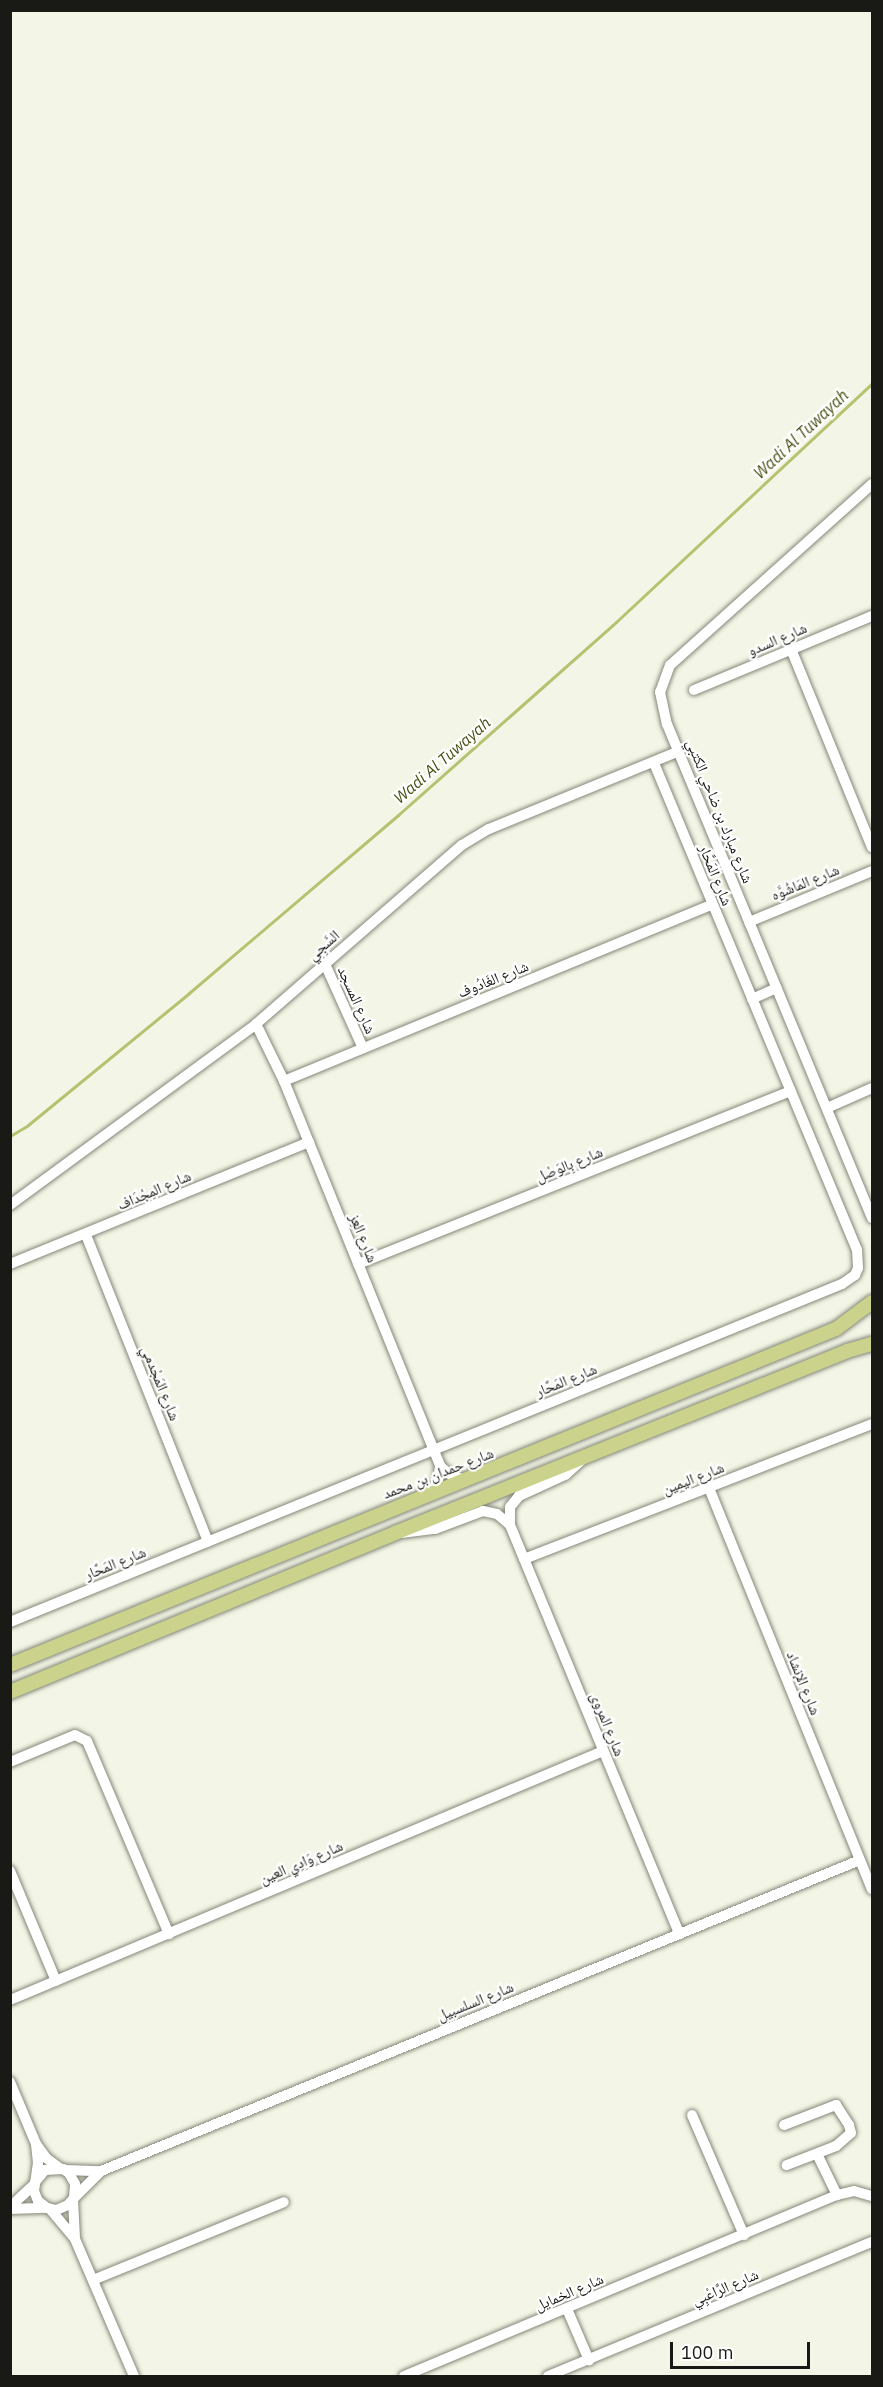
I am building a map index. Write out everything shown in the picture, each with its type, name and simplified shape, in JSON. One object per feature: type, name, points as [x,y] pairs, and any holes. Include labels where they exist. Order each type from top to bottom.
[{"type":"main road","name":"شارع حمدان بن محمد","points":[[10,1665],[836,1329],[873,1302]]},
{"type":"main road","points":[[10,1692],[395,1533],[847,1351],[873,1344]]},
{"type":"street","name":"شارع مبارك بن ضاحي الكتبي","points":[[873,484],[670,665],[662,683],[661,702],[749,922],[873,1218]]},
{"type":"street","name":"شارع السدو","points":[[694,690],[873,616]]},
{"type":"street","points":[[791,649],[873,847]]},
{"type":"street","name":"السَّجِي","points":[[10,1205],[256,1024],[441,862],[475,836],[679,751]]},
{"type":"street","name":"شارع المَحَّار","points":[[10,1622],[842,1284],[855,1275],[858,1268],[857,1250],[654,763]]},
{"type":"street","name":"شارع المَاشُوَّه","points":[[749,922],[873,871]]},
{"type":"street","name":"شارع الغَادُوف","points":[[284,1081],[712,905]]},
{"type":"street","name":"شارع المسجد","points":[[325,964],[363,1048]]},
{"type":"street","points":[[752,999],[777,988]]},
{"type":"street","name":"شارع العِز","points":[[256,1024],[284,1081],[440,1466]]},
{"type":"street","points":[[827,1108],[873,1088]]},
{"type":"street","name":"شارع بِالوَصْل","points":[[358,1264],[791,1091]]},
{"type":"street","name":"شارع المِجْدَاف","points":[[10,1264],[86,1235],[309,1142]]},
{"type":"street","name":"شارع المَجْدمي","points":[[86,1235],[208,1542]]},
{"type":"street","name":"شارع اليمين","points":[[524,1559],[873,1424]]},
{"type":"street","points":[[510,1525],[510,1507],[519,1496],[565,1475],[584,1458]]},
{"type":"street","points":[[440,1466],[452,1476],[466,1480]]},
{"type":"street","points":[[430,1493],[438,1481],[440,1466]]},
{"type":"street","name":"شارع الإنشاد","points":[[709,1488],[873,1889]]},
{"type":"street","points":[[395,1533],[435,1529],[483,1511],[497,1514],[510,1525]]},
{"type":"street","name":"شارع المروى","points":[[510,1525],[679,1934]]},
{"type":"street","points":[[10,1762],[75,1735],[87,1741],[169,1934]]},
{"type":"street","name":"شارع وَادِي العين","points":[[10,2000],[603,1751]]},
{"type":"street","name":"شارع السلسبيل","points":[[62,2169],[82,2173],[101,2171],[860,1860]]},
{"type":"street","points":[[10,1871],[56,1981]]},
{"type":"street","points":[[10,2082],[36,2144],[46,2158],[62,2169],[75,2184],[73,2199],[75,2239]]},
{"type":"street","points":[[784,2126],[833,2105],[838,2107],[851,2133],[836,2146],[787,2165]]},
{"type":"street","points":[[692,2115],[744,2235]]},
{"type":"street","points":[[36,2144],[38,2163],[35,2196],[75,2239],[134,2376]]},
{"type":"street","points":[[817,2154],[837,2195]]},
{"type":"street","points":[[10,2208],[45,2170],[62,2169]]},
{"type":"street","name":"شارع السلسبيل","points":[[73,2199],[101,2171]]},
{"type":"street","name":"شارع الخمايل","points":[[404,2376],[837,2195],[854,2191],[873,2196]]},
{"type":"street","points":[[10,2208],[63,2208],[73,2199]]},
{"type":"street","points":[[93,2280],[284,2202]]},
{"type":"street","name":"شارع الرَّاعْبِي","points":[[548,2376],[873,2242]]},
{"type":"street","points":[[567,2309],[589,2360]]},
{"type":"waterway","name":"Wadi Al Tuwayah","points":[[10,1136],[28,1125],[189,993],[398,815],[616,622],[872,383]]}]
